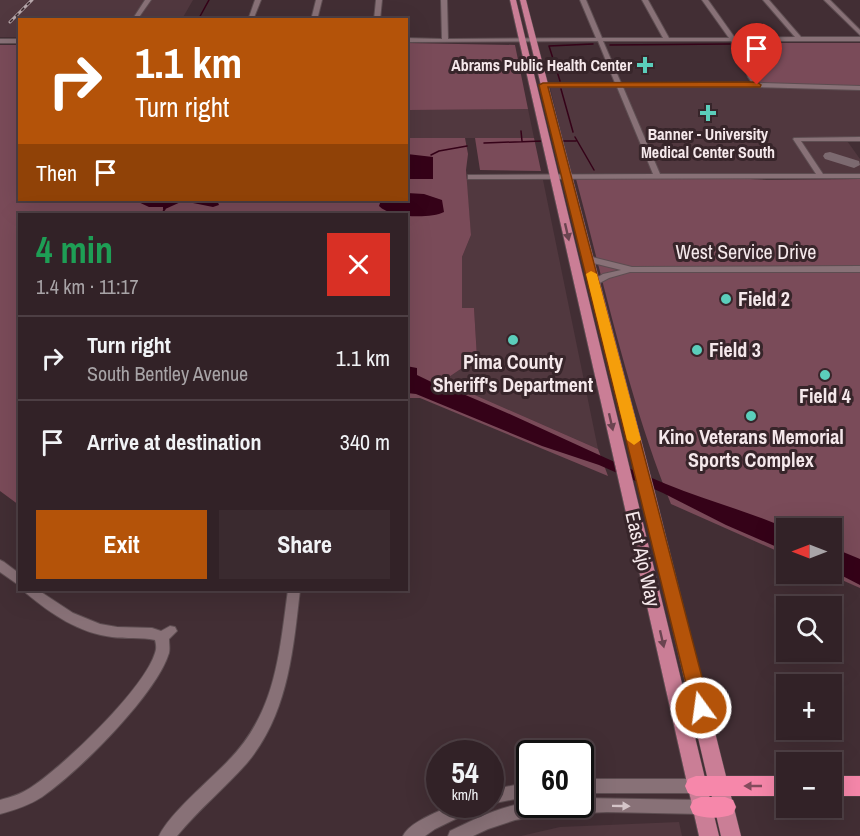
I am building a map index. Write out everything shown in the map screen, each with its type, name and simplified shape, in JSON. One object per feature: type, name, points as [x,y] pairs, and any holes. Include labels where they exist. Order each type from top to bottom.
[{"type":"highway","points":[[842,786],[860,786]]},
{"type":"highway","points":[[699,796],[722,796],[776,788]]},
{"type":"main road","points":[[514,4],[524,4]]},
{"type":"main road","name":"East Ajo Way","points":[[514,4],[546,141],[588,259],[612,349],[731,836]]},
{"type":"main road","name":"East Ajo Way","points":[[524,4],[558,142],[560,175],[594,349],[709,836]]},
{"type":"main road","points":[[594,349],[612,349]]},
{"type":"main road","points":[[644,566],[666,566]]},
{"type":"street","points":[[135,18],[148,0]]},
{"type":"street","points":[[251,18],[258,0]]},
{"type":"street","points":[[314,18],[319,0]]},
{"type":"street","points":[[377,18],[379,0]]},
{"type":"street","points":[[444,0],[445,40]]},
{"type":"street","points":[[584,0],[657,175]]},
{"type":"street","points":[[645,0],[667,40]]},
{"type":"street","points":[[705,0],[744,55],[751,77],[757,85]]},
{"type":"street","points":[[766,0],[799,39]]},
{"type":"street","points":[[827,0],[860,33]]},
{"type":"street","points":[[408,40],[860,39]]},
{"type":"street","points":[[0,41],[18,41]]},
{"type":"street","points":[[533,85],[757,85],[860,88]]},
{"type":"street","points":[[821,176],[796,139],[860,139]]},
{"type":"street","points":[[471,175],[860,176]]},
{"type":"street","name":"West Service Drive","points":[[588,259],[632,270],[860,270]]},
{"type":"street","name":"West Service Drive","points":[[594,283],[608,276],[632,270]]},
{"type":"street","points":[[0,565],[18,579]]},
{"type":"street","points":[[0,807],[26,798],[54,779],[128,706],[155,672],[166,634],[110,632],[74,621],[31,591]]},
{"type":"street","points":[[167,836],[192,807],[244,755],[271,713],[282,675],[294,591]]},
{"type":"street","points":[[594,787],[699,796]]},
{"type":"street","points":[[456,836],[484,821],[540,808],[591,806],[699,796]]},
{"type":"street","points":[[411,836],[442,818]]},
{"type":"shaded area","points":[[0,0],[193,0],[183,18],[18,18],[18,37],[0,37]]},
{"type":"shaded area","points":[[408,43],[515,45],[528,109],[408,110]]},
{"type":"shaded area","points":[[744,43],[860,43],[860,86],[760,83]]},
{"type":"shaded area","points":[[0,45],[18,45],[18,201],[408,201],[408,138],[465,138],[468,154],[466,170],[471,235],[462,257],[462,308],[474,308],[477,358],[443,381],[598,449],[608,476],[420,398],[408,398],[408,213],[18,213],[18,504],[0,491]]},
{"type":"shaded area","name":"Banner - University Medical Center South","points":[[761,86],[860,89],[860,138],[845,138],[860,159],[860,173],[571,173],[550,87]]},
{"type":"shaded area","points":[[528,109],[534,138],[408,138],[408,110]]},
{"type":"shaded area","points":[[475,138],[534,138],[541,171],[480,170]]},
{"type":"shaded area","points":[[408,154],[433,157],[433,179],[408,179]]},
{"type":"shaded area","points":[[466,179],[543,180],[598,449],[443,381],[477,358],[474,308],[462,308],[462,257],[471,235]]},
{"type":"shaded area","name":"Kino Veterans Memorial Sports Complex","points":[[576,179],[860,179],[860,588],[842,580],[842,518],[776,518],[776,551],[671,504],[630,384]]},
{"type":"shaded area","points":[[408,193],[424,194],[442,200],[444,212],[429,216],[410,216],[408,213],[392,213],[379,206],[381,201],[408,201]]},
{"type":"shaded area","points":[[136,201],[183,201],[163,210],[163,207],[149,207]]},
{"type":"shaded area","points":[[183,201],[217,201],[219,205],[213,207]]},
{"type":"shaded area","points":[[408,366],[417,368],[417,375],[450,391],[456,391],[482,402],[640,473],[776,524],[776,547],[599,465],[542,446],[416,394],[408,393]]},
{"type":"shaded area","points":[[842,552],[860,559],[860,585],[842,576]]},
{"type":"shaded area","points":[[679,822],[682,836],[521,836],[560,827]]},
{"type":"waterway","points":[[199,18],[209,0]]},
{"type":"waterway","points":[[742,44],[762,43]]},
{"type":"waterway","points":[[560,81],[549,46],[593,44]]},
{"type":"waterway","points":[[610,45],[730,44]]},
{"type":"waterway","points":[[561,89],[573,132]]},
{"type":"waterway","points":[[521,131],[522,141]]},
{"type":"waterway","points":[[575,137],[594,170]]},
{"type":"waterway","points":[[484,143],[543,141]]},
{"type":"waterway","points":[[560,141],[576,141]]},
{"type":"waterway","points":[[431,155],[439,151],[467,146]]},
{"type":"waterway","points":[[162,213],[165,209]]},
{"type":"taxiway","points":[[830,156],[854,164]]},
{"type":"railway","points":[[10,22],[32,0]]},
{"type":"slow traffic","points":[[591,274],[634,440]]},
{"type":"place","name":"Abrams Public Health Center","points":[[645,65]]},
{"type":"place","name":"Banner - University Medical Center South","points":[[708,113]]},
{"type":"place","name":"Field 2","points":[[726,299]]},
{"type":"place","name":"Pima County Sheriff's Department","points":[[513,340]]},
{"type":"place","name":"Field 3","points":[[697,350]]},
{"type":"place","name":"Field 4","points":[[825,375]]},
{"type":"place","name":"Kino Veterans Memorial Sports Complex","points":[[751,416]]},
{"type":"route","points":[[701,708],[612,349],[543,85],[757,85]]}]
